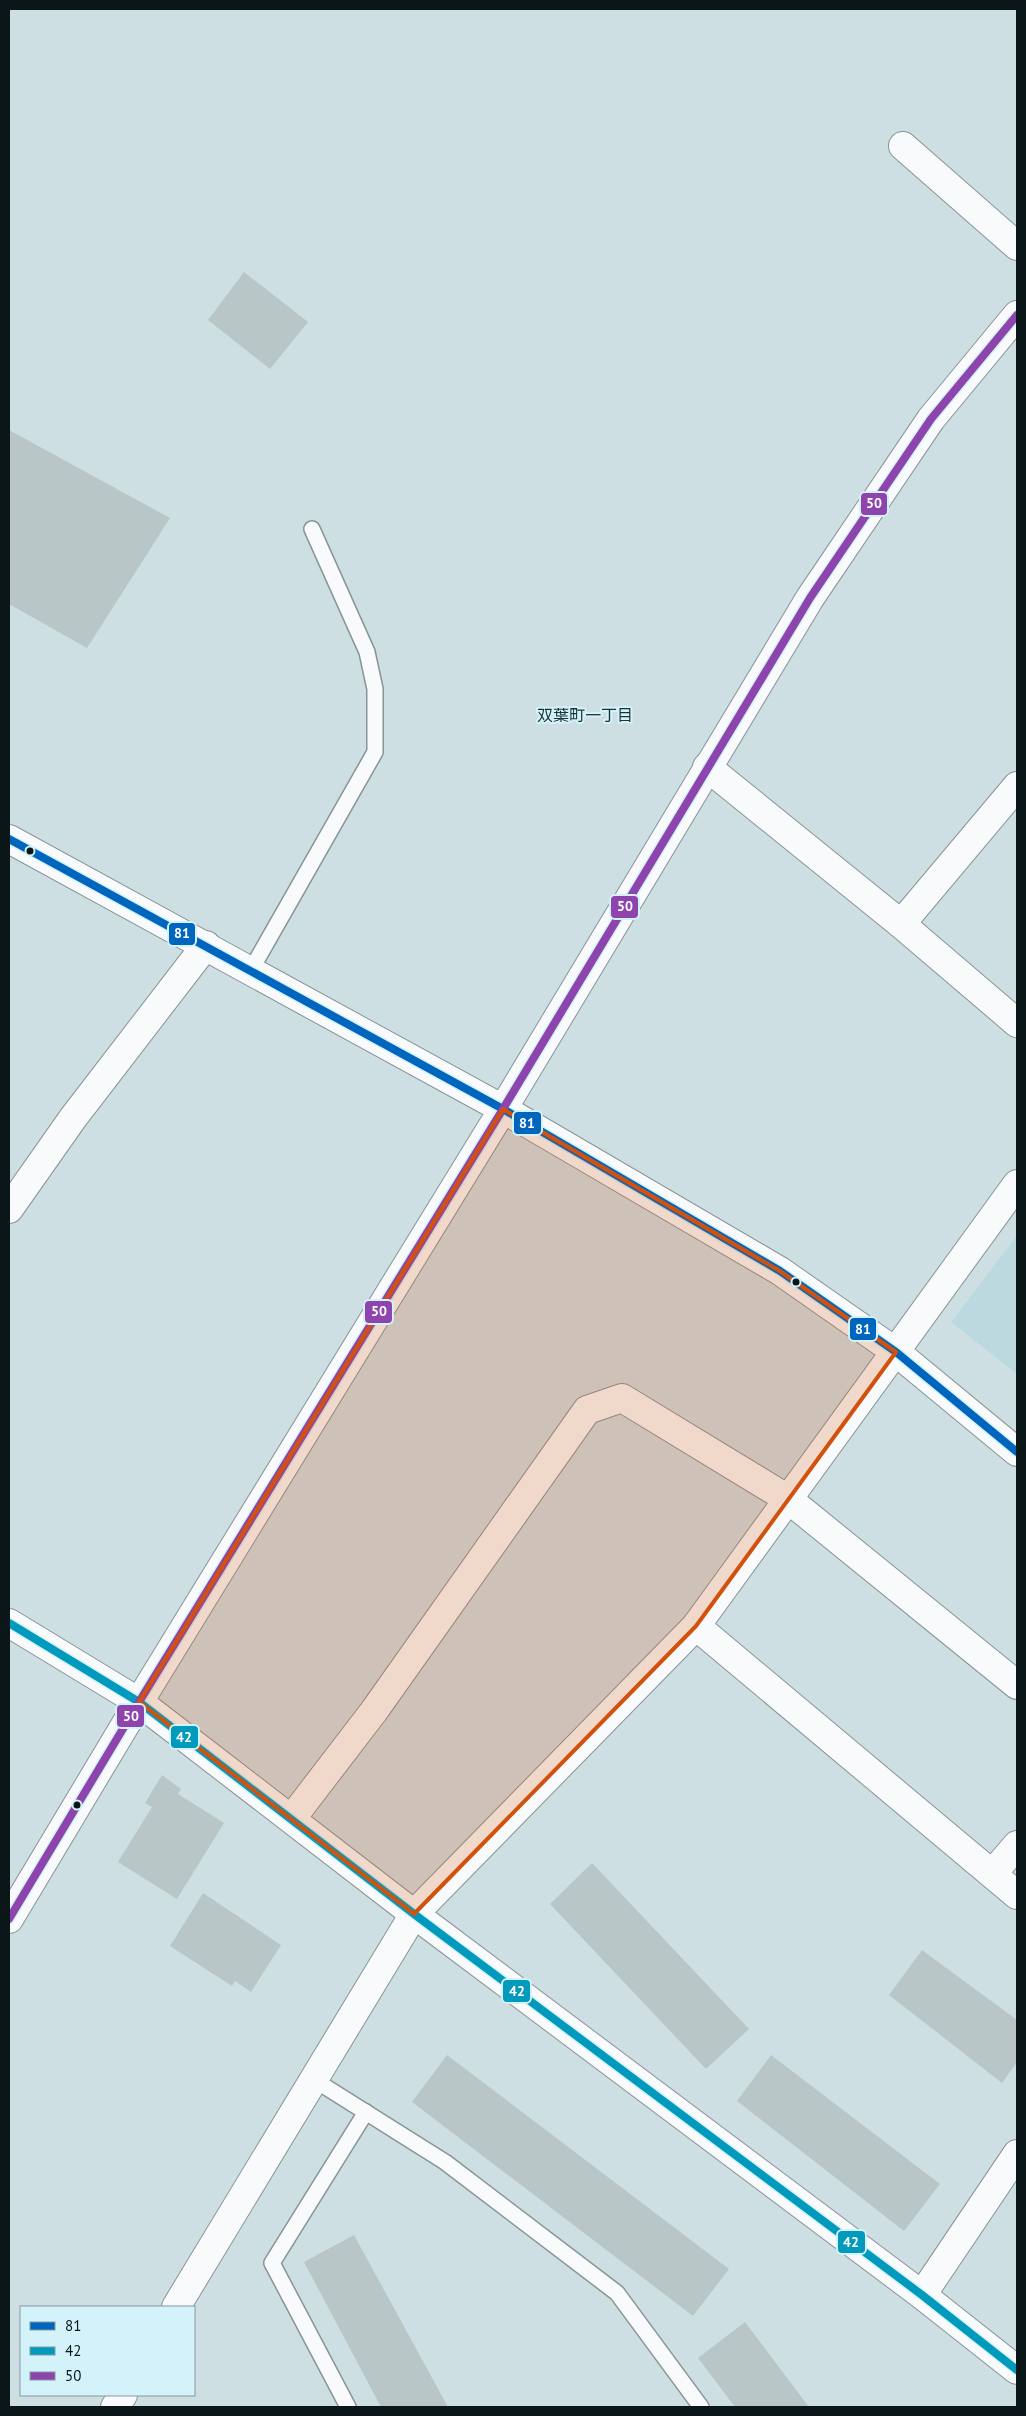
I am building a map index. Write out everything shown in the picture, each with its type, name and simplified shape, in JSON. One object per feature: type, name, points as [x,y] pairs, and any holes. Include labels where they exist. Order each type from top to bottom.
[{"type":"street","points":[[903,146],[1017,246]]},
{"type":"street","points":[[9,1918],[139,1702],[503,1109],[810,598],[931,419],[1017,316]]},
{"type":"street","points":[[707,767],[901,924],[1017,1023]]},
{"type":"street","points":[[901,924],[1017,786]]},
{"type":"street","points":[[9,839],[503,1109],[780,1271],[896,1352],[1017,1452]]},
{"type":"street","points":[[9,1209],[73,1118],[206,945]]},
{"type":"street","points":[[177,2306],[414,1914],[696,1626],[1017,1184]]},
{"type":"street","points":[[292,1818],[374,1711],[587,1410],[622,1398],[788,1499],[1017,1685]]},
{"type":"street","points":[[9,1623],[139,1702],[292,1818],[414,1914],[922,2295],[1017,2370]]},
{"type":"street","points":[[696,1626],[1017,1896]]},
{"type":"street","points":[[992,1874],[1017,1845]]},
{"type":"street","points":[[922,2295],[1017,2154]]},
{"type":"street","points":[[115,2407],[122,2396]]},
{"type":"lane","points":[[251,970],[375,752],[375,689],[367,652],[312,529]]},
{"type":"lane","points":[[313,2078],[445,2162],[616,2293],[701,2407]]},
{"type":"lane","points":[[348,2407],[272,2263],[366,2112]]},
{"type":"highlighted area","points":[[503,1109],[780,1271],[896,1352],[696,1626],[414,1914],[139,1702]]},
{"type":"shaded area","points":[[1017,1236],[1017,1374],[951,1322]]},
{"type":"building","points":[[244,272],[308,322],[270,369],[208,320]]},
{"type":"building","points":[[9,430],[170,518],[87,648],[9,604]]},
{"type":"building","points":[[162,1775],[181,1789],[178,1794],[224,1823],[177,1899],[118,1862],[152,1807],[145,1803]]},
{"type":"building","points":[[592,1863],[749,2029],[706,2069],[550,1904]]},
{"type":"building","points":[[203,1893],[281,1945],[251,1992],[235,1981],[232,1986],[170,1946]]},
{"type":"building","points":[[922,1950],[1017,2020],[1017,2062],[1002,2083],[889,1995]]},
{"type":"building","points":[[447,2055],[729,2269],[693,2316],[412,2102]]},
{"type":"building","points":[[771,2055],[940,2184],[904,2231],[737,2101]]},
{"type":"building","points":[[354,2235],[448,2407],[381,2407],[304,2262]]},
{"type":"building","points":[[745,2322],[809,2407],[735,2407],[698,2358]]},
{"type":"transit line","name":"50","points":[[9,1919],[139,1702],[503,1109],[810,598],[931,419],[1017,315]]},
{"type":"transit line","name":"81","points":[[9,839],[503,1109],[780,1271],[896,1352],[1017,1452]]},
{"type":"transit line","name":"42","points":[[9,1623],[139,1702],[414,1914],[922,2295],[1017,2370]]},
{"type":"district","name":"双葉町一丁目","points":[[585,715]]}]
